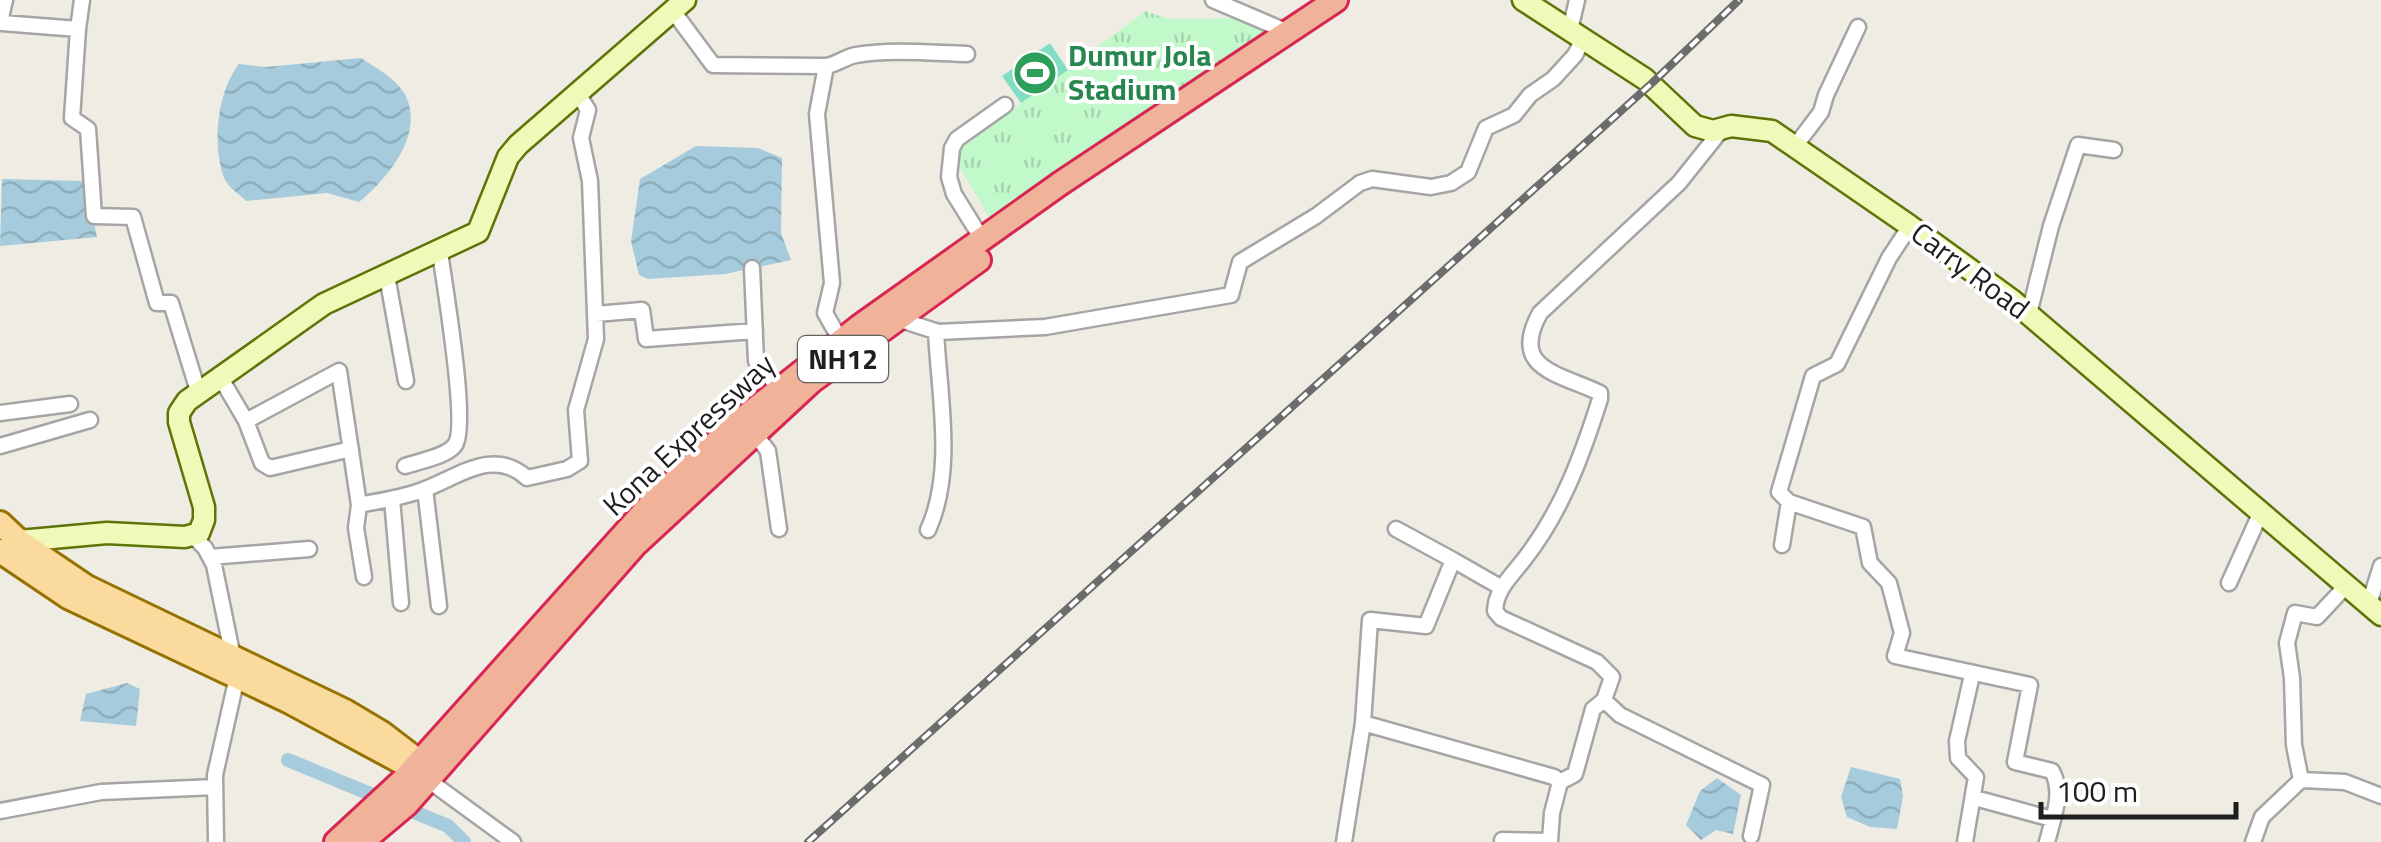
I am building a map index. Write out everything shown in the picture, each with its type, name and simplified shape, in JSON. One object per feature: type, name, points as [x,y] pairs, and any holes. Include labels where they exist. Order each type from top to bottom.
[{"type":"highway","name":"Kona Expressway","points":[[427,773],[659,494],[780,388],[982,239],[1190,94],[1336,0]]},
{"type":"highway","name":"Kona Expressway","points":[[336,842],[368,830],[427,773],[634,545],[812,381],[1071,193],[1354,0]]},
{"type":"main road","name":"Carry Road","points":[[1522,0],[1645,78],[1695,126],[1713,131],[1756,127],[1772,131],[1910,226],[2028,314],[2375,610]]},
{"type":"main road","points":[[10,546],[106,533],[193,536],[202,527],[204,507],[179,414],[198,391],[324,304],[478,232],[508,157],[679,5]]},
{"type":"main road","points":[[0,523],[10,546],[427,773]]},
{"type":"street","points":[[5,0],[1,22],[78,30]]},
{"type":"street","points":[[82,0],[72,118],[88,129],[94,216],[132,217],[157,303],[171,303],[198,391]]},
{"type":"street","points":[[1213,0],[1288,32]]},
{"type":"street","points":[[898,319],[936,331],[1045,327],[1230,296],[1240,262],[1316,216],[1360,183],[1372,179],[1431,187],[1451,183],[1468,172],[1486,128],[1514,115],[1530,95],[1575,55],[1576,0]]},
{"type":"street","points":[[679,5],[712,64],[826,66],[851,56],[967,54]]},
{"type":"street","points":[[1796,145],[1821,112],[1858,27]]},
{"type":"street","points":[[826,66],[817,114],[832,283],[825,313],[841,340]]},
{"type":"street","points":[[359,505],[425,489],[485,464],[501,462],[527,478],[567,469],[580,461],[576,410],[596,339],[596,314],[590,181],[582,138],[588,110],[577,92]]},
{"type":"street","points":[[982,239],[954,194],[949,176],[952,148],[956,138],[1005,105]]},
{"type":"street","points":[[1502,840],[1550,842],[1560,782],[1575,774],[1593,709],[1604,700],[1612,677],[1597,662],[1501,618],[1495,611],[1496,595],[1544,533],[1563,499],[1600,399],[1600,393],[1536,363],[1530,353],[1532,326],[1540,313],[1679,184],[1724,128]]},
{"type":"street","points":[[2028,314],[2078,145],[2114,150]]},
{"type":"street","points":[[1910,226],[1889,258],[1836,364],[1813,376],[1779,492],[1789,502],[1863,527],[1870,562],[1889,583],[1902,633],[1895,656],[2030,685],[2015,762],[2052,770],[2060,789],[2047,842]]},
{"type":"street","points":[[405,466],[451,449],[458,442],[460,408],[440,252]]},
{"type":"street","points":[[752,268],[756,361],[780,388]]},
{"type":"street","points":[[387,276],[406,381]]},
{"type":"street","points":[[596,314],[642,310],[646,339],[755,331]]},
{"type":"street","points":[[928,530],[940,504],[942,452],[936,331]]},
{"type":"street","points":[[246,421],[339,371],[359,505],[356,528],[364,577]]},
{"type":"street","points":[[220,375],[246,421],[262,463],[270,468],[350,449]]},
{"type":"street","points":[[0,413],[70,404]]},
{"type":"street","points":[[0,446],[90,420]]},
{"type":"street","points":[[755,434],[768,450],[779,529]]},
{"type":"street","points":[[425,489],[438,606]]},
{"type":"street","points":[[392,499],[401,603]]},
{"type":"street","points":[[1782,545],[1789,502]]},
{"type":"street","points":[[2229,583],[2261,512]]},
{"type":"street","points":[[1396,530],[1502,588]]},
{"type":"street","points":[[193,536],[210,557],[236,666],[215,787],[216,842]]},
{"type":"street","points":[[210,557],[309,549]]},
{"type":"street","points":[[1344,842],[1363,723],[1369,622],[1426,626],[1453,560]]},
{"type":"street","points":[[2375,610],[2381,566]]},
{"type":"street","points":[[2301,780],[2294,745],[2288,643],[2295,613],[2317,617],[2348,585]]},
{"type":"street","points":[[1965,842],[1976,777],[1958,758],[1957,741],[1972,675]]},
{"type":"street","points":[[1604,700],[1620,715],[1762,785],[1752,836]]},
{"type":"street","points":[[1363,723],[1554,777],[1560,782]]},
{"type":"street","points":[[427,773],[513,842]]},
{"type":"street","points":[[2253,842],[2262,818],[2301,780],[2345,782],[2381,796]]},
{"type":"street","points":[[0,811],[100,792],[215,787]]},
{"type":"street","points":[[1975,798],[2052,819]]},
{"type":"green space","points":[[1146,11],[1168,19],[1254,18],[1284,33],[1087,152],[993,224],[952,154]]},
{"type":"green space","name":"Dumur Jola Stadium","points":[[1050,43],[1068,70],[1021,103],[1002,76]]},
{"type":"water","points":[[361,58],[395,82],[410,108],[407,139],[392,168],[359,202],[327,193],[246,201],[224,178],[218,150],[221,103],[239,64],[266,67]]},
{"type":"water","points":[[696,146],[758,148],[782,158],[781,233],[791,260],[725,274],[648,279],[639,275],[631,241],[640,179]]},
{"type":"water","points":[[2,179],[85,181],[97,237],[0,246]]},
{"type":"water","points":[[127,683],[140,689],[136,726],[80,721],[86,694]]},
{"type":"water","points":[[1851,767],[1900,779],[1903,796],[1897,829],[1870,827],[1847,817],[1841,797]]},
{"type":"water","points":[[1717,778],[1741,795],[1733,834],[1716,830],[1701,840],[1686,825],[1700,791]]},
{"type":"waterway","points":[[288,760],[448,826],[464,842]]},
{"type":"railway","points":[[808,842],[1651,84],[1739,0]]},
{"type":"place","name":"Dumur Jola Stadium","points":[[1035,73]]}]
